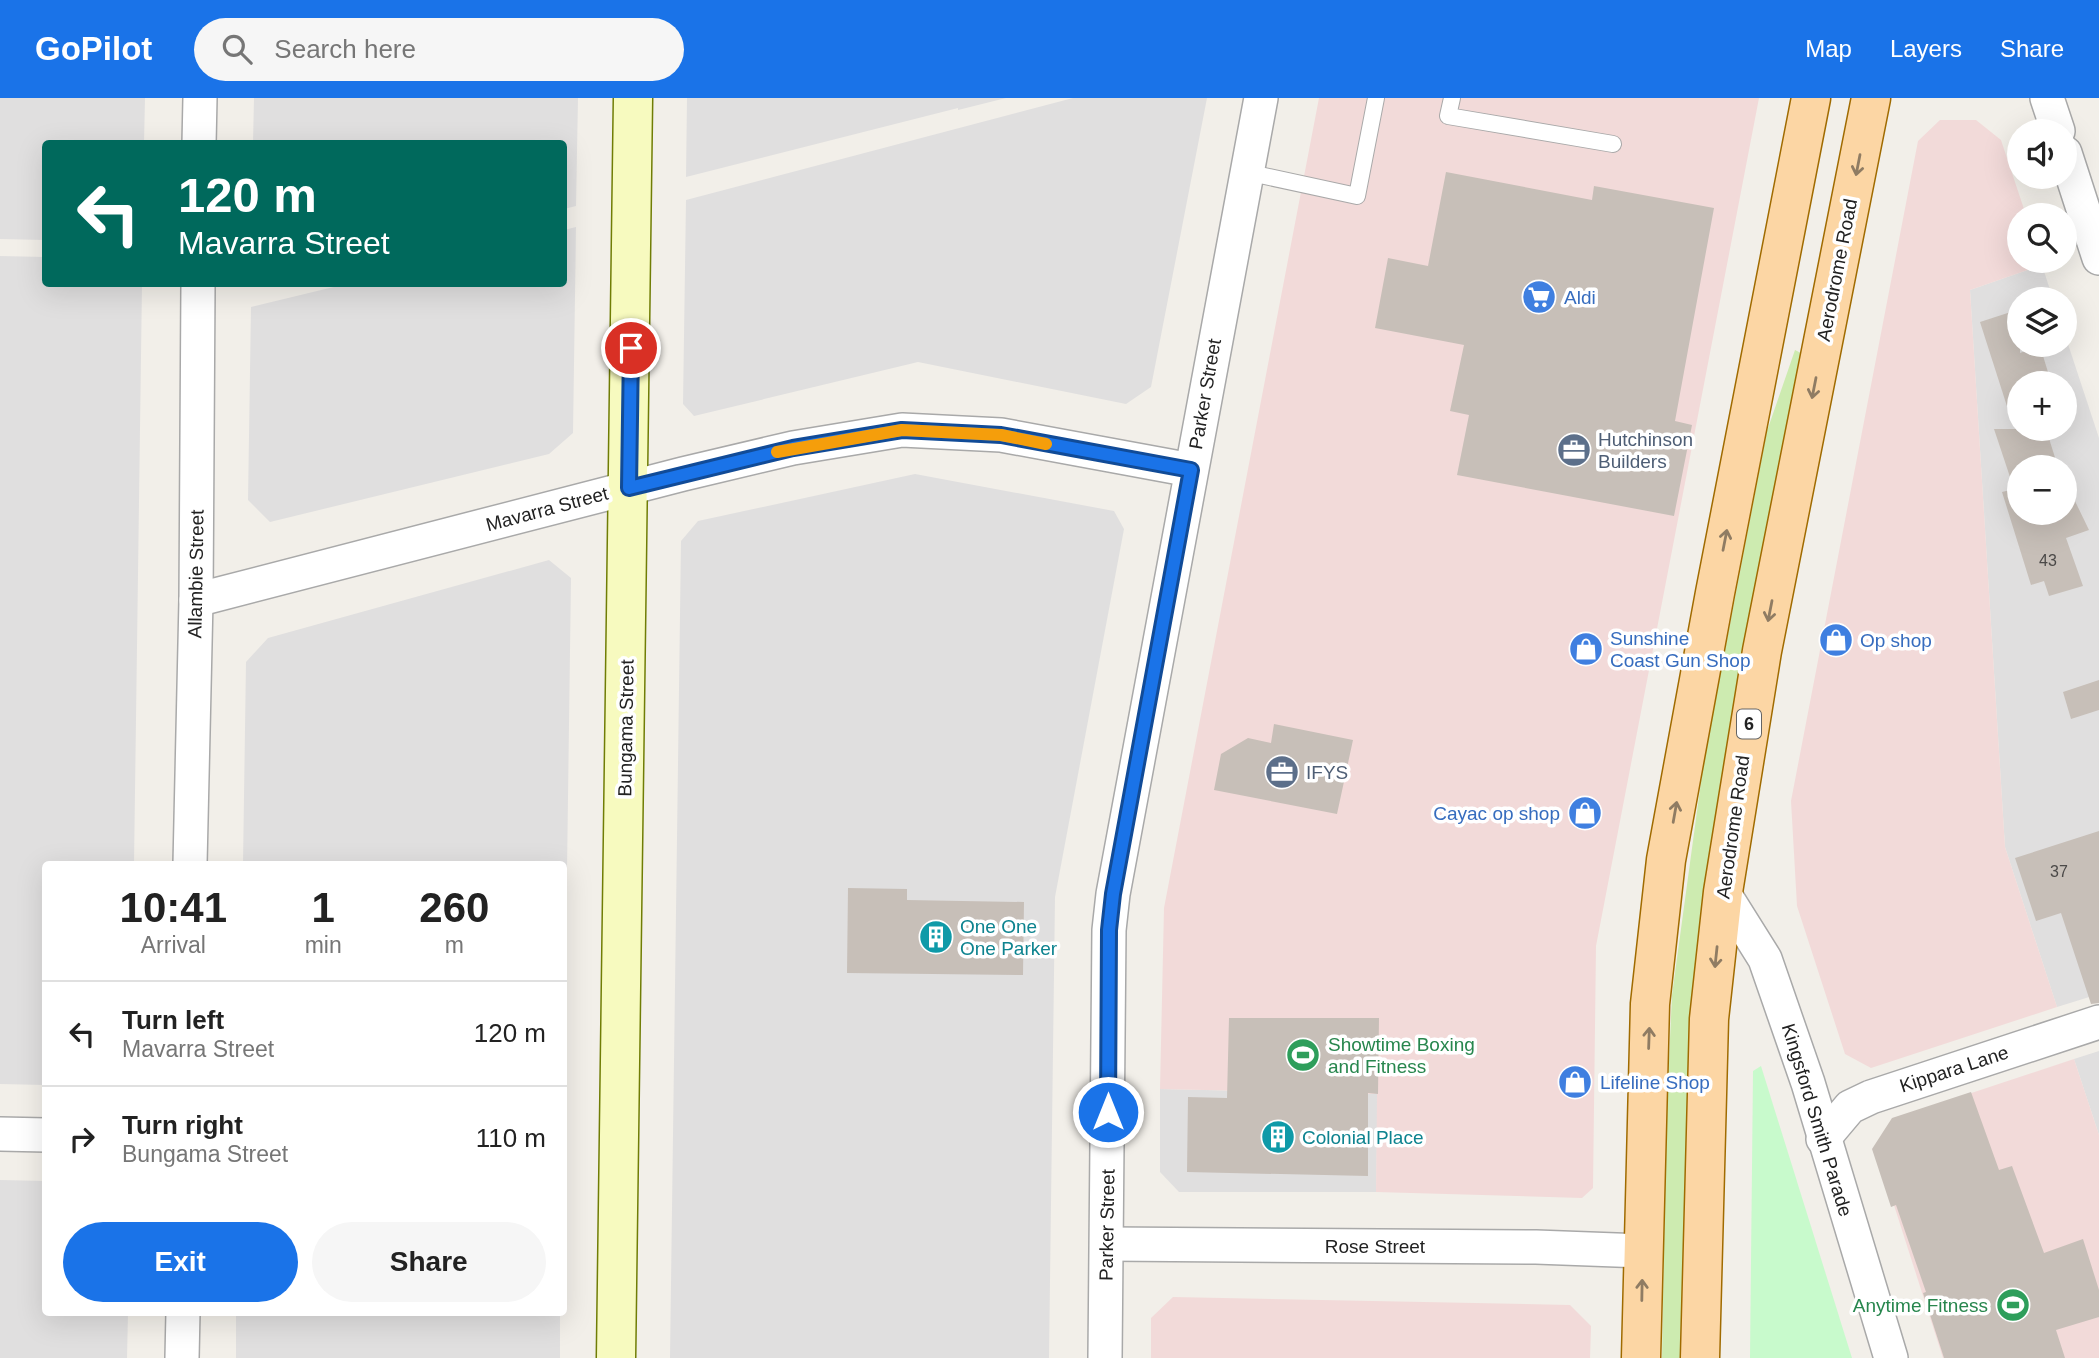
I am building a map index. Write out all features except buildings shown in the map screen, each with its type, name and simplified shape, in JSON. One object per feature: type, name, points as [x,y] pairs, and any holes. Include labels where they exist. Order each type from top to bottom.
[{"type":"main road","points":[[1641,1358],[1650,1004],[1666,860],[1714,593],[1811,98]]},
{"type":"main road","name":"Aerodrome Road","points":[[1700,1358],[1708,1032],[1723,892],[1762,651],[1871,98]]},
{"type":"street","points":[[200,98],[200,140]]},
{"type":"street","name":"Bungama Street","points":[[616,1358],[633,98]]},
{"type":"street","name":"Parker Street","points":[[1105,1358],[1109,930],[1113,894],[1261,98]]},
{"type":"street","points":[[2047,98],[2054,119]]},
{"type":"street","points":[[2077,189],[2099,258]]},
{"type":"street","name":"Allambie Street","points":[[190,861],[196,600],[198,287]]},
{"type":"street","name":"Mavarra Street","points":[[196,600],[793,448],[902,430],[1001,435],[1191,470]]},
{"type":"street","name":"Kingsford Smith Parade","points":[[1723,892],[1765,959],[1808,1083],[1891,1358]]},
{"type":"street","name":"Kippara Lane","points":[[1823,1139],[1850,1107],[1871,1097],[2099,1022]]},
{"type":"street","points":[[0,1134],[42,1135]]},
{"type":"street","name":"Rose Street","points":[[1107,1244],[1536,1247],[1643,1251]]},
{"type":"street","points":[[182,1358],[183,1316]]},
{"type":"lane","points":[[1246,172],[1357,196],[1376,98]]},
{"type":"lane","points":[[1452,98],[1448,116],[1613,144]]},
{"type":"shaded area","points":[[0,98],[145,98],[144,140],[42,140],[42,240],[0,239]]},
{"type":"shaded area","points":[[254,98],[578,98],[576,206],[567,208],[567,140],[253,140]]},
{"type":"shaded area","points":[[687,98],[1006,98],[686,177]]},
{"type":"shaded area","points":[[1073,98],[1207,98],[1151,387],[1126,404],[918,362],[694,416],[683,404],[686,200]]},
{"type":"shaded area","points":[[1319,98],[1759,98],[1596,946],[1593,1188],[1582,1198],[1376,1192],[1377,1094],[1160,1089],[1164,908]]},
{"type":"shaded area","points":[[1940,120],[1976,120],[2001,140],[2007,158],[2007,189],[2017,189],[2022,203],[2007,203],[2007,273],[2019,273],[1970,290],[2005,847],[2057,1007],[1871,1068],[1845,1054],[1797,906],[1791,801],[1918,141]]},
{"type":"shaded area","points":[[576,227],[573,433],[549,454],[270,522],[248,500],[251,307],[334,287],[567,287],[567,229]]},
{"type":"shaded area","points":[[0,256],[42,257],[42,287],[142,287],[134,861],[42,861],[42,1085],[0,1084]]},
{"type":"shaded area","points":[[2019,273],[2045,273],[2049,287],[2007,287],[2007,357],[2072,357],[2077,371],[2007,371],[2007,441],[2077,441],[2077,371],[2099,438],[2099,994],[2057,1007],[2005,847],[1970,290]]},
{"type":"shaded area","points":[[915,474],[1114,511],[1124,529],[1055,897],[1049,1358],[670,1358],[681,541],[698,521]]},
{"type":"shaded area","points":[[549,560],[571,578],[567,871],[567,861],[243,861],[246,662],[268,638]]},
{"type":"shaded area","points":[[2099,1051],[2099,1135],[2074,1059]]},
{"type":"shaded area","points":[[2074,1059],[2099,1135],[2099,1358],[1943,1358],[1875,1146],[1893,1119]]},
{"type":"shaded area","name":"Colonial Place","points":[[1160,1089],[1378,1094],[1376,1192],[1179,1192],[1160,1172]]},
{"type":"shaded area","points":[[0,1180],[42,1181],[42,1316],[128,1316],[127,1358],[0,1358]]},
{"type":"shaded area","points":[[1173,1297],[1570,1305],[1591,1326],[1590,1358],[1151,1358],[1151,1318]]},
{"type":"shaded area","points":[[236,1316],[560,1316],[560,1358],[236,1358]]},
{"type":"green space","points":[[1795,350],[1807,356],[1722,808],[1689,1358],[1662,1358],[1666,1126],[1672,995],[1704,760],[1767,431]]},
{"type":"green space","points":[[1761,1066],[1852,1358],[1750,1358],[1753,1071]]},
{"type":"slow traffic","points":[[777,452],[902,430],[1001,435],[1046,444]]},
{"type":"place","name":"Aldi","points":[[1539,297]]},
{"type":"place","name":"Hutchinson Builders","points":[[1574,450]]},
{"type":"place","name":"Op shop","points":[[1836,640]]},
{"type":"place","name":"Sunshine Coast Gun Shop","points":[[1586,649]]},
{"type":"place","name":"IFYS","points":[[1282,772]]},
{"type":"place","name":"Cayac op shop","points":[[1585,813]]},
{"type":"place","name":"One One One Parker","points":[[936,937]]},
{"type":"place","name":"Showtime Boxing and Fitness","points":[[1303,1055]]},
{"type":"place","name":"Lifeline Shop","points":[[1575,1082]]},
{"type":"place","name":"Colonial Place","points":[[1278,1137]]},
{"type":"place","name":"Anytime Fitness","points":[[2013,1305]]},
{"type":"route","points":[[631,348],[629,488],[793,448],[902,430],[1001,435],[1191,470],[1113,894],[1109,930],[1108,1112]]}]
